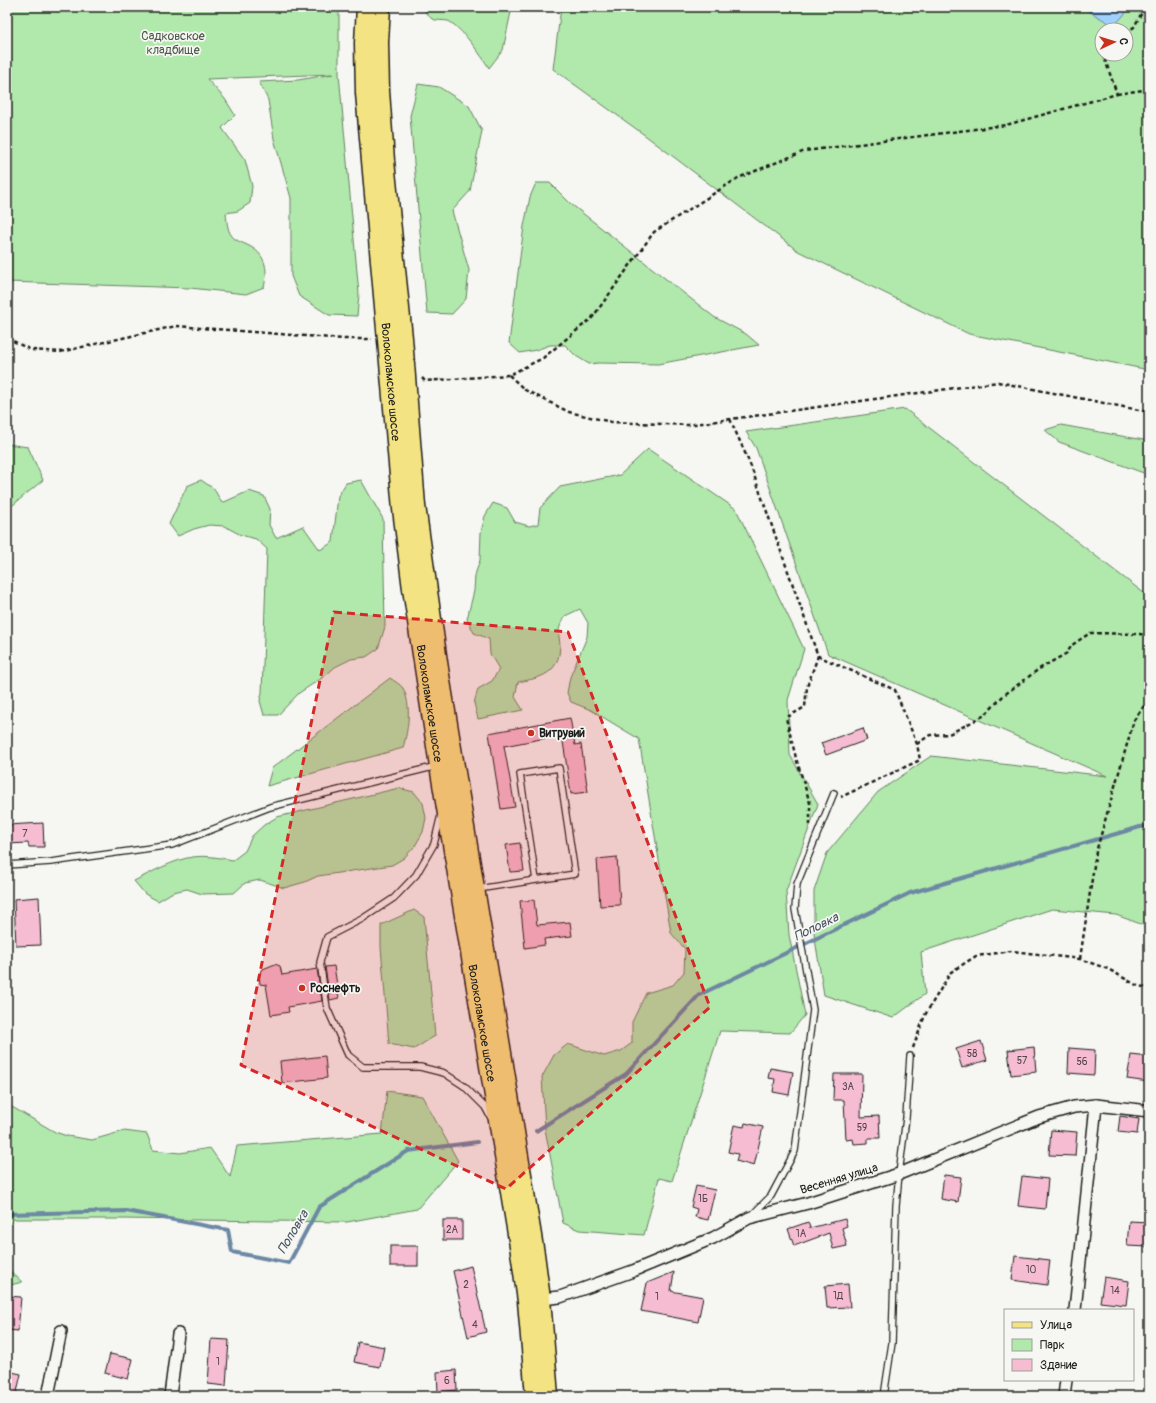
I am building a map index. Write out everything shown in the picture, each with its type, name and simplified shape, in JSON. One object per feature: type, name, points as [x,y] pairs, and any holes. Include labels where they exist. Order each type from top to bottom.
[{"type":"main road","name":"Волоколамское шоссе","points":[[366,7],[364,43],[365,93],[370,164],[402,509],[412,589],[446,764],[475,889],[525,1185],[541,1299],[549,1396]]},
{"type":"main road","name":"Волоколамское шоссе","points":[[381,7],[379,49],[385,161],[403,338],[416,506],[427,587],[446,764],[444,800],[521,1258],[527,1301],[534,1396]]},
{"type":"street","name":"Весенняя улица","points":[[541,1299],[560,1297],[633,1271],[713,1238],[749,1218],[808,1203],[898,1174],[1039,1117],[1074,1107],[1096,1105],[1149,1111]]},
{"type":"street","points":[[1075,1309],[1096,1105]]},
{"type":"street","points":[[48,1396],[61,1331]]},
{"type":"street","points":[[170,1396],[178,1334]]},
{"type":"street","points":[[1064,1396],[1066,1381]]},
{"type":"lane","points":[[7,865],[51,862],[172,844],[270,807],[446,764]]},
{"type":"lane","points":[[475,889],[536,880],[575,874],[559,768],[520,774],[536,880]]},
{"type":"lane","points":[[749,1218],[771,1196],[795,1151],[813,1010],[795,909],[797,884],[834,793]]},
{"type":"lane","points":[[444,800],[434,844],[416,874],[394,898],[362,919],[327,937],[320,962],[327,1008],[348,1055],[363,1067],[420,1067],[444,1073],[464,1086],[485,1107],[501,1137]]},
{"type":"lane","points":[[884,1396],[892,1343],[898,1174],[906,1118],[910,1056]]},
{"type":"path","points":[[1134,27],[1145,7]]},
{"type":"path","points":[[1106,62],[1117,94]]},
{"type":"path","points":[[425,381],[509,375],[543,358],[592,318],[654,232],[738,178],[805,151],[1006,125],[1117,94],[1149,89]]},
{"type":"path","points":[[7,338],[31,350],[60,352],[176,326],[344,339],[387,339]]},
{"type":"path","points":[[509,375],[525,390],[569,412],[611,422],[688,425],[998,382],[1149,412]]},
{"type":"path","points":[[730,419],[750,464],[818,656],[807,687],[805,707],[786,718],[796,758],[810,803],[810,827]]},
{"type":"path","points":[[917,744],[930,735],[949,734],[985,715],[1004,695],[1039,669],[1067,653],[1072,645],[1090,633],[1140,634],[1149,636]]},
{"type":"path","points":[[818,656],[895,690],[917,744],[920,760],[830,802]]},
{"type":"path","points":[[1080,959],[1096,852],[1134,720],[1149,699]]},
{"type":"path","points":[[910,1056],[925,1015],[951,972],[976,956],[1012,951],[1080,959],[1108,969],[1138,986],[1149,988]]},
{"type":"highlighted area","points":[[334,612],[568,632],[710,1007],[506,1189],[241,1065]]},
{"type":"green space","name":"Садковское кладбище","points":[[7,7],[339,7],[339,74],[359,294],[357,316],[329,315],[299,296],[291,276],[291,198],[274,139],[268,100],[259,82],[298,80],[333,74],[207,79],[225,99],[235,115],[222,128],[245,160],[252,186],[250,203],[238,211],[226,213],[228,227],[232,237],[256,251],[263,260],[266,270],[264,287],[246,294],[190,288],[7,282]]},
{"type":"green space","points":[[422,7],[512,7],[503,50],[489,68],[476,49],[453,24],[448,21],[432,19]]},
{"type":"green space","points":[[561,7],[1085,7],[1085,9],[1130,10],[1131,7],[1149,7],[1149,370],[969,334],[798,251],[646,136],[553,69]]},
{"type":"green space","points":[[418,84],[439,87],[469,106],[482,131],[470,191],[452,211],[469,270],[466,299],[452,314],[427,313],[410,116]]},
{"type":"green space","points":[[536,183],[550,183],[571,204],[714,317],[746,334],[759,345],[658,364],[589,364],[576,356],[565,345],[550,345],[536,350],[520,353],[509,343],[524,226],[530,197]]},
{"type":"green space","points":[[905,409],[1149,597],[1149,927],[1116,915],[1052,909],[921,952],[925,994],[893,1018],[824,995],[814,933],[814,891],[827,853],[878,792],[931,756],[1107,776],[828,654],[756,448],[746,432]]},
{"type":"green space","points":[[1061,425],[1149,441],[1149,475],[1059,442],[1045,430]]},
{"type":"green space","points":[[7,444],[28,447],[43,480],[7,510]]},
{"type":"green space","points":[[648,449],[736,509],[804,649],[788,700],[790,755],[818,804],[786,891],[789,935],[805,1015],[790,1033],[720,1031],[672,1181],[659,1178],[644,1235],[579,1230],[563,1223],[545,1129],[542,1077],[554,1055],[568,1044],[604,1056],[621,1051],[632,1043],[632,1022],[646,993],[673,985],[684,972],[685,949],[671,933],[639,739],[591,710],[571,702],[567,693],[570,677],[587,637],[588,623],[580,609],[565,616],[559,628],[559,655],[552,669],[534,679],[518,682],[515,697],[523,710],[478,719],[474,703],[478,689],[492,681],[499,669],[490,654],[489,639],[474,633],[467,619],[474,591],[475,575],[480,560],[481,532],[485,516],[493,503],[507,508],[515,522],[529,526],[538,524],[540,508],[560,487],[620,475]]},
{"type":"green space","points":[[201,480],[214,489],[222,503],[249,491],[264,496],[270,509],[269,525],[276,538],[303,526],[320,550],[333,542],[338,496],[346,483],[361,480],[383,519],[385,627],[378,649],[366,657],[351,659],[335,667],[325,676],[299,693],[278,715],[264,715],[260,701],[262,693],[267,549],[256,539],[241,535],[224,526],[209,525],[194,529],[178,536],[169,524],[187,486]]},
{"type":"green space","points":[[390,678],[403,688],[408,702],[408,726],[403,748],[267,786],[272,768]]},
{"type":"green space","points":[[399,788],[414,792],[423,803],[426,818],[423,832],[415,846],[404,858],[392,865],[318,876],[305,882],[284,888],[260,880],[245,883],[234,893],[202,894],[187,889],[173,892],[158,901],[145,894],[134,881],[178,860],[186,858],[203,856],[233,860],[245,851],[252,836],[264,825],[277,817]]},
{"type":"green space","points":[[414,910],[424,917],[435,1036],[414,1049],[389,1044],[381,947],[381,925]]},
{"type":"green space","points":[[387,1091],[422,1096],[458,1161],[417,1209],[347,1222],[14,1219],[7,1227],[7,1110],[12,1107],[55,1132],[67,1136],[92,1140],[124,1131],[147,1134],[153,1150],[180,1153],[210,1148],[230,1177],[237,1146],[382,1134]]},
{"type":"green space","points":[[7,1268],[22,1282],[7,1286]]},
{"type":"water","points":[[1085,7],[1131,7],[1118,22],[1107,22],[1085,9]]},
{"type":"building","points":[[570,718],[575,745],[581,744],[588,792],[571,794],[562,735],[504,746],[515,807],[501,809],[489,733]]},
{"type":"building","points":[[863,728],[867,740],[826,755],[821,743]]},
{"type":"building","points":[[43,823],[44,847],[29,847],[28,843],[7,844],[7,825]]},
{"type":"building","points":[[520,843],[524,871],[510,872],[506,845]]},
{"type":"building","points":[[617,857],[620,905],[600,906],[597,859]]},
{"type":"building","points":[[39,897],[41,945],[16,946],[14,899]]},
{"type":"building","points":[[534,900],[537,925],[570,922],[572,936],[544,939],[545,945],[525,948],[520,901]]},
{"type":"building","points":[[275,964],[280,966],[282,975],[317,969],[322,1001],[288,1007],[289,1012],[271,1015],[266,985],[260,984],[259,975],[263,969]]},
{"type":"building","points":[[334,966],[339,998],[330,1000],[325,967]]},
{"type":"building","points":[[981,1041],[987,1060],[962,1068],[956,1049]]},
{"type":"building","points":[[1034,1047],[1036,1072],[1011,1075],[1008,1050]]},
{"type":"building","points":[[1069,1048],[1095,1050],[1094,1075],[1068,1073]]},
{"type":"building","points":[[1131,1055],[1149,1057],[1149,1082],[1127,1079]]},
{"type":"building","points":[[325,1056],[327,1078],[282,1083],[280,1061]]},
{"type":"building","points":[[770,1068],[793,1072],[789,1095],[773,1092],[775,1079],[768,1078]]},
{"type":"building","points":[[834,1074],[862,1074],[861,1117],[879,1116],[880,1138],[868,1138],[868,1143],[854,1144],[853,1139],[846,1140],[844,1100],[833,1100]]},
{"type":"building","points":[[1120,1116],[1139,1119],[1137,1134],[1118,1132]]},
{"type":"building","points":[[745,1123],[763,1127],[754,1166],[736,1161],[738,1154],[728,1152],[734,1125],[744,1127]]},
{"type":"building","points":[[1051,1130],[1077,1132],[1075,1156],[1049,1155]]},
{"type":"building","points":[[944,1175],[961,1177],[958,1202],[941,1199]]},
{"type":"building","points":[[1022,1176],[1048,1179],[1045,1209],[1018,1206]]},
{"type":"building","points":[[696,1186],[715,1190],[708,1220],[695,1217],[697,1209],[691,1207]]},
{"type":"building","points":[[845,1219],[847,1226],[842,1228],[847,1246],[833,1249],[829,1233],[794,1246],[788,1229],[808,1222],[810,1228]]},
{"type":"building","points":[[443,1220],[462,1220],[462,1240],[443,1240]]},
{"type":"building","points":[[1129,1221],[1149,1222],[1149,1247],[1127,1246]]},
{"type":"building","points":[[390,1246],[418,1246],[418,1266],[390,1266]]},
{"type":"building","points":[[1015,1256],[1050,1260],[1047,1285],[1012,1280]]},
{"type":"building","points":[[471,1266],[486,1332],[468,1337],[453,1271]]},
{"type":"building","points":[[674,1272],[671,1291],[703,1297],[698,1322],[641,1311],[647,1283]]},
{"type":"building","points":[[1104,1277],[1129,1281],[1126,1305],[1100,1302]]},
{"type":"building","points":[[848,1284],[850,1307],[827,1308],[825,1286]]},
{"type":"building","points":[[7,1296],[21,1297],[18,1331],[7,1330]]},
{"type":"building","points":[[211,1339],[229,1340],[226,1386],[208,1384]]},
{"type":"building","points":[[358,1342],[384,1347],[380,1367],[354,1362]]},
{"type":"building","points":[[110,1354],[133,1359],[128,1379],[105,1373]]},
{"type":"building","points":[[456,1370],[457,1390],[438,1392],[437,1372]]},
{"type":"building","points":[[7,1371],[21,1374],[16,1396],[7,1396]]},
{"type":"waterway","name":"Поповка","points":[[536,1131],[626,1074],[699,995],[910,893],[1140,827],[1149,826]]},
{"type":"waterway","name":"Поповка","points":[[7,1214],[126,1211],[228,1230],[232,1252],[289,1263],[319,1207],[408,1151],[477,1142]]},
{"type":"place","name":"Витрувий","points":[[531,733]]},
{"type":"place","name":"Роснефть","points":[[302,988]]}]
